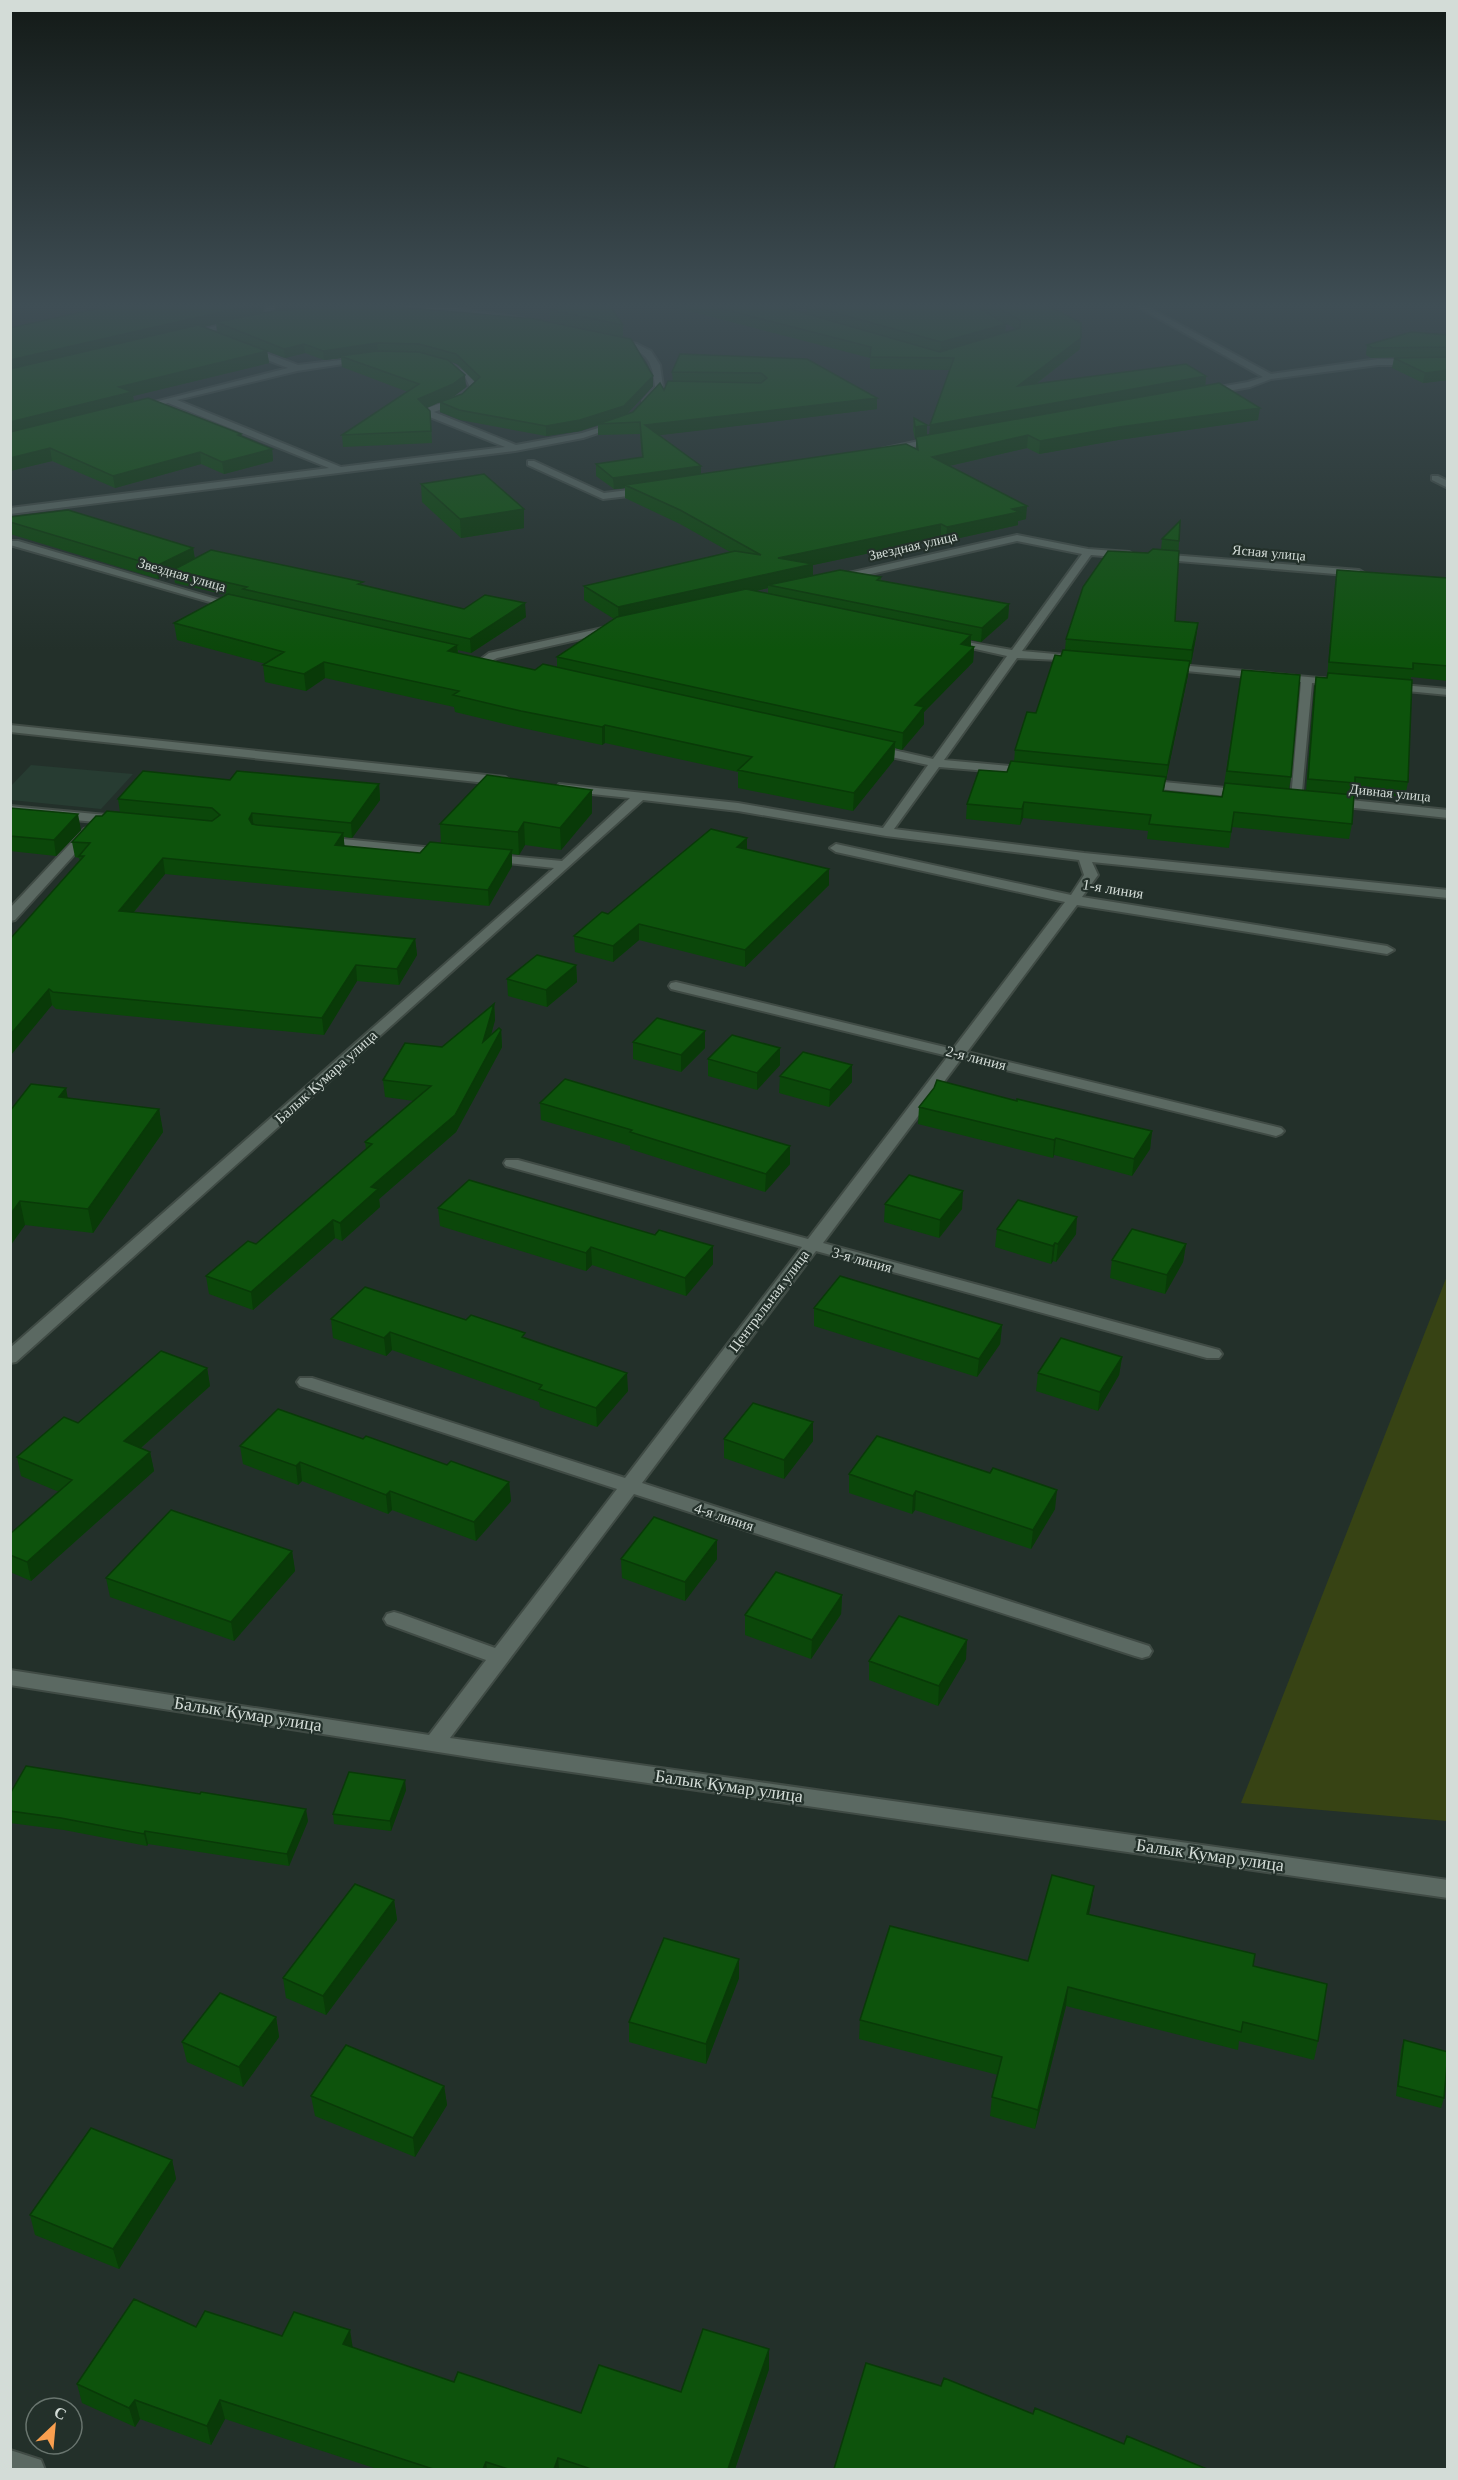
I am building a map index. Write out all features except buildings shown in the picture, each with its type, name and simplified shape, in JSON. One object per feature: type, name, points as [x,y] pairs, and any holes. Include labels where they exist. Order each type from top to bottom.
[{"type":"street","points":[[215,419],[339,469]]},
{"type":"street","points":[[443,419],[515,448]]},
{"type":"street","points":[[10,511],[515,448],[583,435],[629,420]]},
{"type":"street","points":[[880,451],[948,438]]},
{"type":"street","points":[[531,463],[603,496],[657,489]]},
{"type":"street","points":[[1435,478],[1448,485]]},
{"type":"street","name":"Звездная улица","points":[[824,582],[1017,538],[1088,552]]},
{"type":"street","name":"Звездная улица","points":[[14,543],[242,608]]},
{"type":"street","points":[[885,832],[1088,552]]},
{"type":"street","name":"Ясная улица","points":[[1088,552],[1366,574]]},
{"type":"street","points":[[483,662],[493,656],[619,627]]},
{"type":"street","points":[[932,637],[1014,654],[1085,660]]},
{"type":"street","points":[[1155,666],[1354,684]]},
{"type":"street","name":"Дивная улица","points":[[1307,680],[1303,799],[1448,813]]},
{"type":"street","points":[[1377,686],[1448,692]]},
{"type":"street","points":[[10,728],[522,783]]},
{"type":"street","points":[[866,748],[935,763],[1040,773]]},
{"type":"street","points":[[1134,783],[1262,795]]},
{"type":"street","points":[[546,785],[738,807],[885,832],[1084,857],[1448,894]]},
{"type":"street","name":"Балык Кумара улица","points":[[10,1358],[641,795]]},
{"type":"street","points":[[10,810],[135,822]]},
{"type":"street","points":[[10,917],[101,818]]},
{"type":"street","points":[[306,839],[565,865]]},
{"type":"street","name":"1-я линия","points":[[836,849],[1074,900],[1387,950]]},
{"type":"street","name":"Центральная улица","points":[[435,1742],[1074,900],[1091,876],[1084,857]]},
{"type":"street","name":"2-я линия","points":[[676,986],[1275,1131]]},
{"type":"street","name":"3-я линия","points":[[512,1163],[1212,1354]]},
{"type":"street","name":"4-я линия","points":[[306,1382],[1142,1651]]},
{"type":"street","points":[[394,1619],[498,1657]]},
{"type":"street","name":"Балык Кумар улица","points":[[10,1677],[513,1756],[1448,1889]]},
{"type":"street","points":[[10,2464],[31,2469]]},
{"type":"shaded area","points":[[31,765],[133,774],[101,809],[11,800],[11,786]]},
{"type":"green space","points":[[1447,1276],[1447,1821],[1241,1803]]}]
